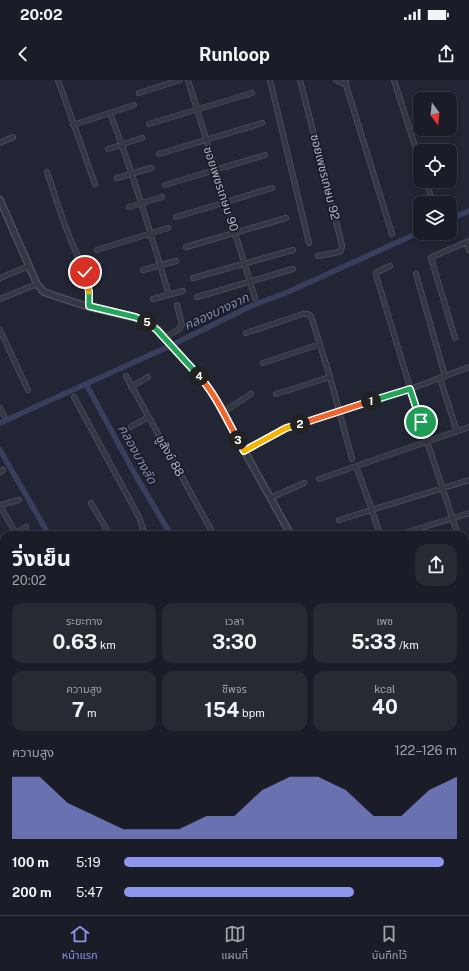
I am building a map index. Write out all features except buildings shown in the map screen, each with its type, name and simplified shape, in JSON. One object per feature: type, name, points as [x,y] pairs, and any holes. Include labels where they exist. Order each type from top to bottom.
[{"type":"street","points":[[58,80],[95,184]]},
{"type":"street","points":[[138,93],[180,80]]},
{"type":"street","name":"ซอยเพชรเกษม 90","points":[[188,80],[255,298]]},
{"type":"street","points":[[270,80],[309,243]]},
{"type":"street","name":"ซอยเพชรเกษม 92","points":[[300,80],[342,245],[341,251],[339,252],[318,256]]},
{"type":"street","points":[[336,80],[346,82],[392,234]]},
{"type":"street","points":[[394,80],[414,144]]},
{"type":"street","points":[[149,124],[252,93]]},
{"type":"street","points":[[73,125],[134,105]]},
{"type":"street","points":[[110,113],[122,144],[169,295]]},
{"type":"street","points":[[159,154],[262,123]]},
{"type":"street","points":[[0,143],[13,137]]},
{"type":"street","points":[[108,148],[142,138]]},
{"type":"street","points":[[165,186],[265,156]]},
{"type":"street","points":[[117,178],[151,168]]},
{"type":"street","points":[[46,172],[67,232],[85,272],[90,295],[89,306]]},
{"type":"street","points":[[176,217],[272,188]]},
{"type":"street","points":[[128,207],[162,197]]},
{"type":"street","points":[[0,200],[37,284],[44,292],[89,306],[145,320],[151,324],[176,350],[205,383],[223,412],[289,531]]},
{"type":"street","points":[[186,247],[286,218]]},
{"type":"street","points":[[97,250],[168,228]]},
{"type":"street","points":[[455,338],[431,258],[468,242],[469,250]]},
{"type":"street","points":[[193,278],[293,250]]},
{"type":"street","points":[[143,270],[176,261]]},
{"type":"street","points":[[0,278],[29,266]]},
{"type":"street","points":[[390,266],[377,272],[376,275],[410,389],[457,531]]},
{"type":"street","points":[[197,297],[293,269]]},
{"type":"street","points":[[416,274],[445,376]]},
{"type":"street","points":[[0,299],[37,284]]},
{"type":"street","points":[[153,299],[183,291]]},
{"type":"street","points":[[166,340],[182,325],[177,305]]},
{"type":"street","points":[[246,333],[308,314],[311,316],[330,377],[352,459]]},
{"type":"street","points":[[0,330],[28,390]]},
{"type":"street","points":[[263,363],[320,344]]},
{"type":"street","points":[[244,451],[286,428],[410,389],[469,367]]},
{"type":"street","name":"ชูสังข์ 88","points":[[126,376],[212,531]]},
{"type":"street","points":[[131,387],[148,377]]},
{"type":"street","points":[[276,394],[330,377]]},
{"type":"street","points":[[440,378],[457,432]]},
{"type":"street","points":[[223,412],[251,394]]},
{"type":"street","points":[[74,397],[139,518],[144,531]]},
{"type":"street","points":[[0,408],[4,416]]},
{"type":"street","points":[[131,427],[148,418]]},
{"type":"street","points":[[319,479],[426,439],[457,432],[469,427]]},
{"type":"street","points":[[356,466],[379,531]]},
{"type":"street","points":[[339,520],[469,480]]},
{"type":"street","points":[[270,498],[304,483]]},
{"type":"street","points":[[14,531],[0,505],[19,500]]},
{"type":"street","points":[[91,503],[108,531]]},
{"type":"street","points":[[412,531],[469,513]]},
{"type":"street","points":[[20,531],[26,527]]},
{"type":"waterway","name":"คลองบางจาก","points":[[457,216],[469,211]]},
{"type":"waterway","name":"คลองบางจาก","points":[[0,423],[172,345],[251,306],[288,292],[413,235]]},
{"type":"waterway","name":"คลองบางลัด","points":[[86,384],[136,476],[169,531]]},
{"type":"waterway","points":[[0,450],[47,531]]},
{"type":"route","points":[[85,272],[90,295],[89,306],[135,317],[145,320],[151,324],[205,383],[220,406],[244,451],[286,428],[410,389],[421,422]]}]
